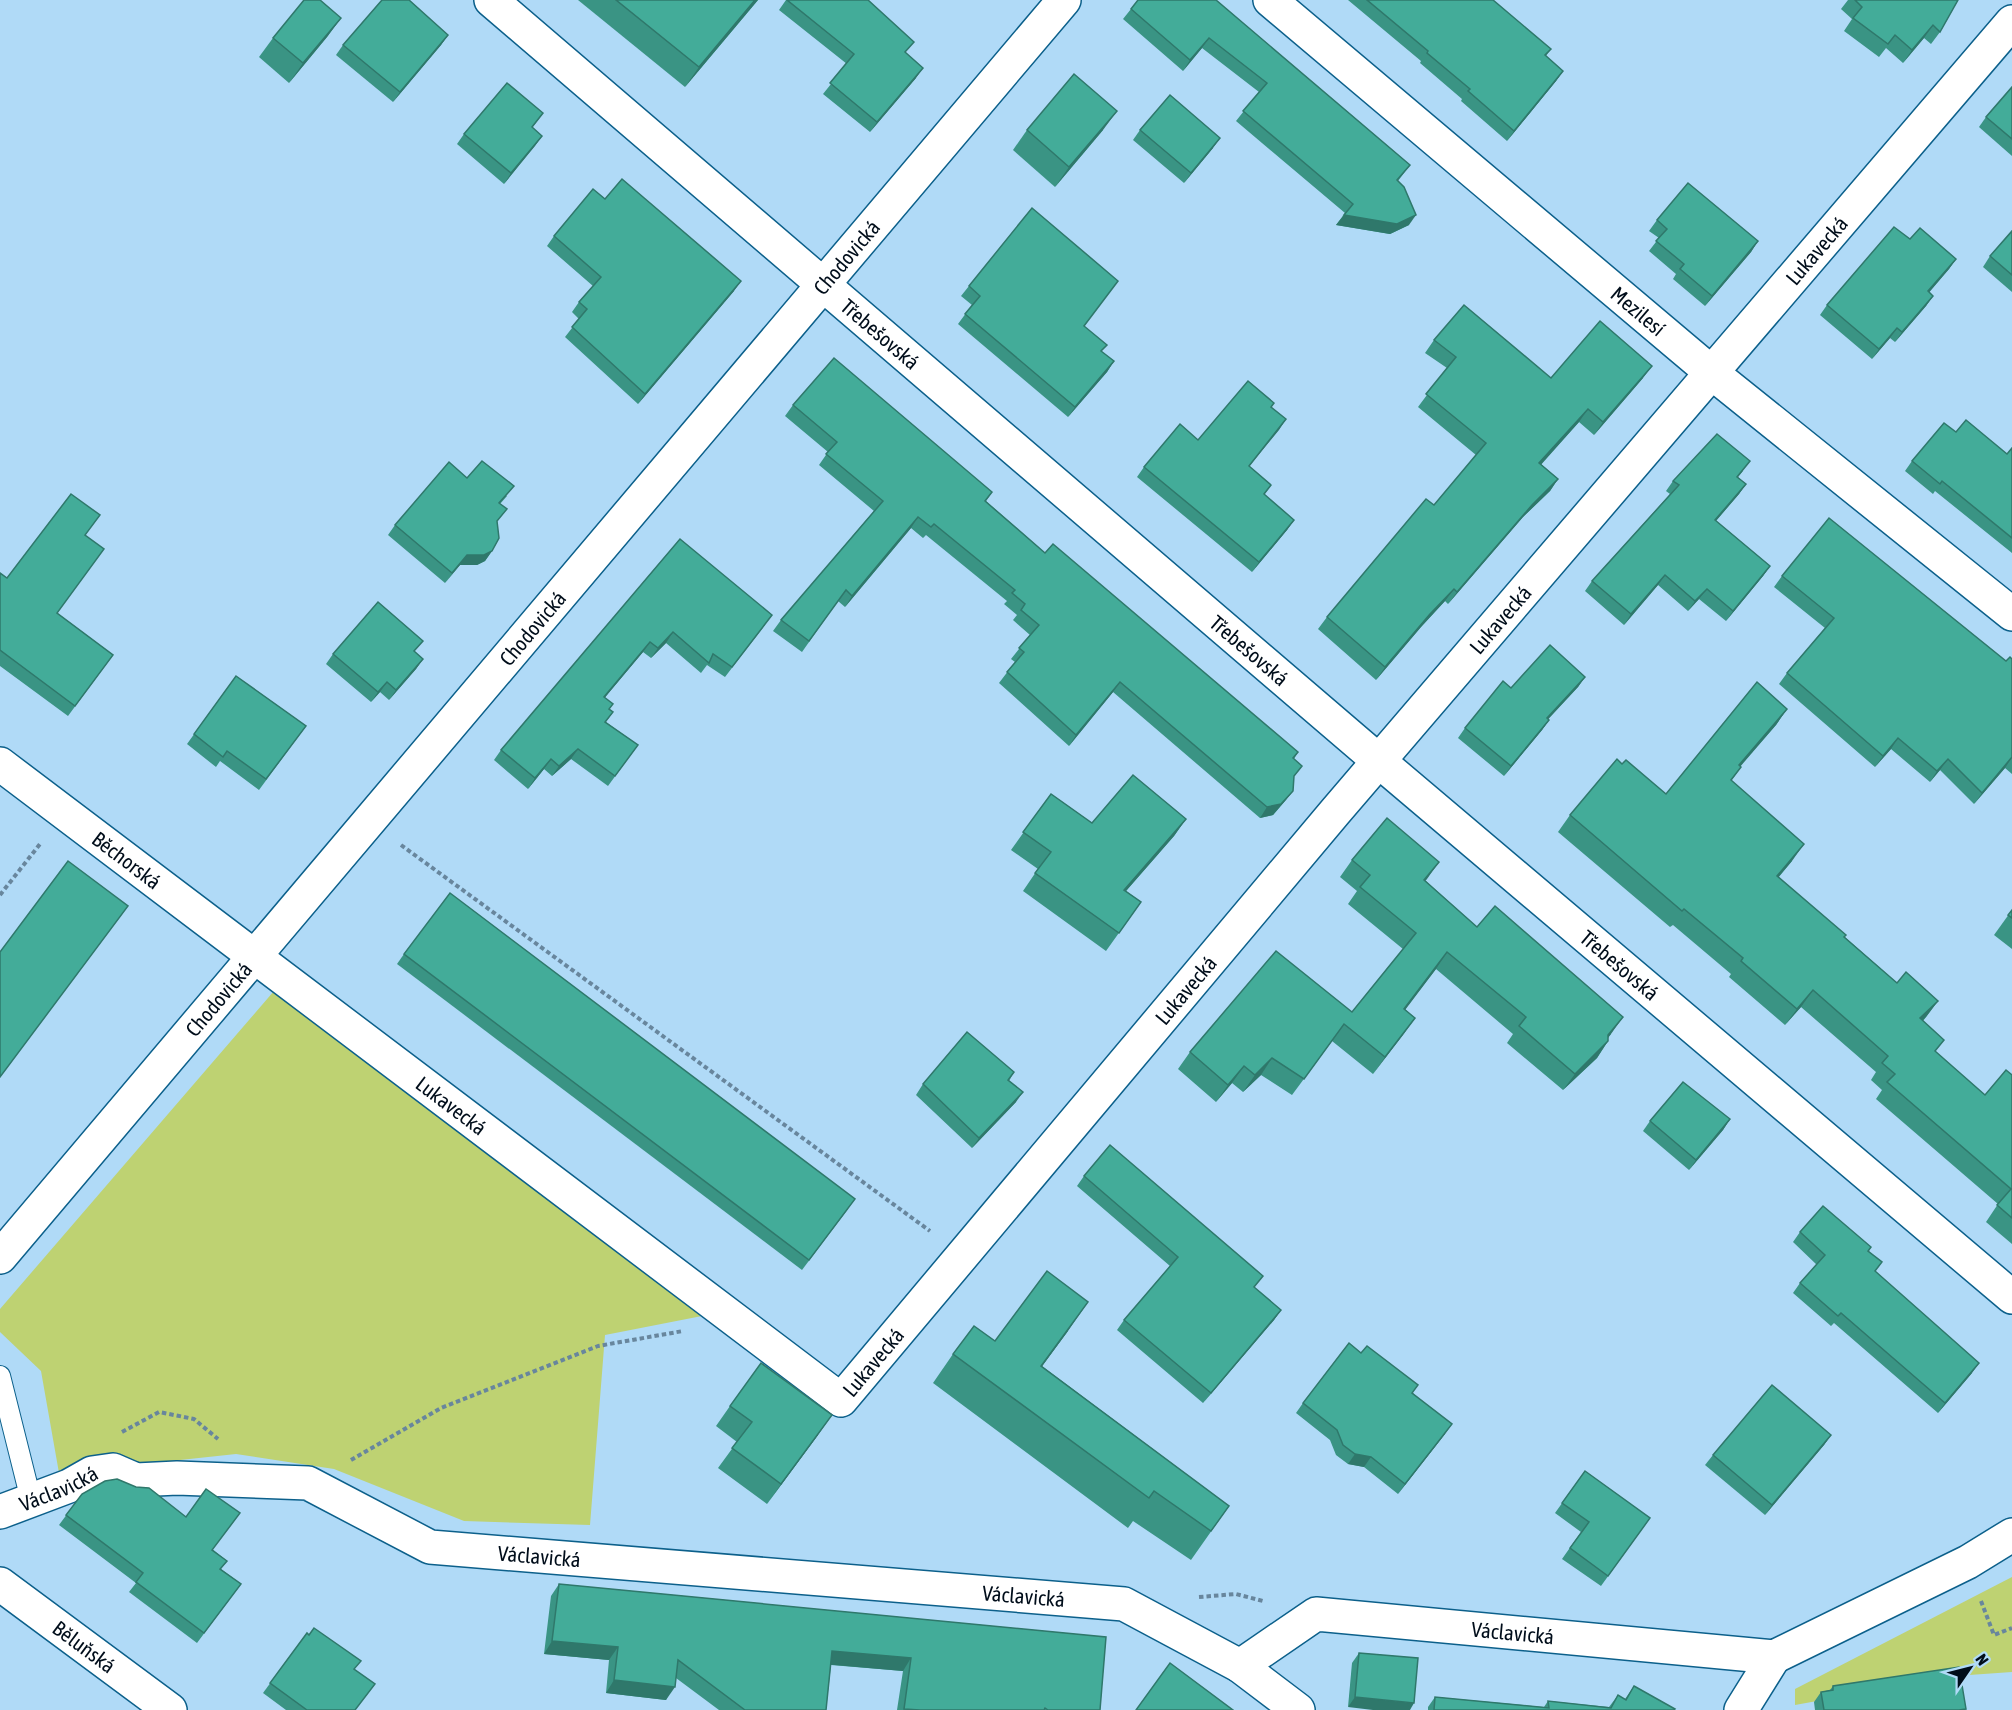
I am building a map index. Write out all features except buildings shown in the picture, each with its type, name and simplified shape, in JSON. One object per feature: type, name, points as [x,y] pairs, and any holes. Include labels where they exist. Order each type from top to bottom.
[{"type":"street","name":"Třebešovská","points":[[491,0],[1380,762],[2012,1297]]},
{"type":"street","name":"Chodovická","points":[[0,1257],[1064,0]]},
{"type":"street","name":"Mezilesí","points":[[1270,0],[1712,373],[2012,614]]},
{"type":"street","name":"Lukavecká","points":[[254,957],[841,1400],[1380,762],[2012,22]]},
{"type":"street","name":"Běchorská","points":[[0,764],[254,957]]},
{"type":"street","name":"Václavická","points":[[0,1512],[69,1486],[92,1473],[113,1470],[136,1480],[177,1478],[308,1483],[430,1547],[1124,1604],[1240,1666]]},
{"type":"street","points":[[1741,1710],[1774,1657],[1968,1562],[2012,1535]]},
{"type":"street","name":"Běluňská","points":[[0,1584],[170,1710]]},
{"type":"street","name":"Václavická","points":[[1316,1614],[1774,1657]]},
{"type":"street","points":[[1298,1710],[1240,1666],[1316,1614]]},
{"type":"lane","points":[[0,1376],[31,1500]]},
{"type":"path","points":[[0,896],[64,813]]},
{"type":"path","points":[[369,821],[963,1256]]},
{"type":"path","points":[[308,1483],[441,1408],[598,1346],[740,1322]]},
{"type":"path","points":[[1968,1562],[1994,1635],[2012,1628]]},
{"type":"path","points":[[1191,1598],[1236,1594],[1316,1614]]},
{"type":"green space","points":[[274,991],[702,1316],[605,1335],[590,1525],[464,1521],[334,1469],[236,1454],[59,1473],[41,1371],[0,1332],[0,1309]]},
{"type":"green space","points":[[2012,1577],[2012,1672],[1955,1676],[1795,1705],[1795,1689]]}]
